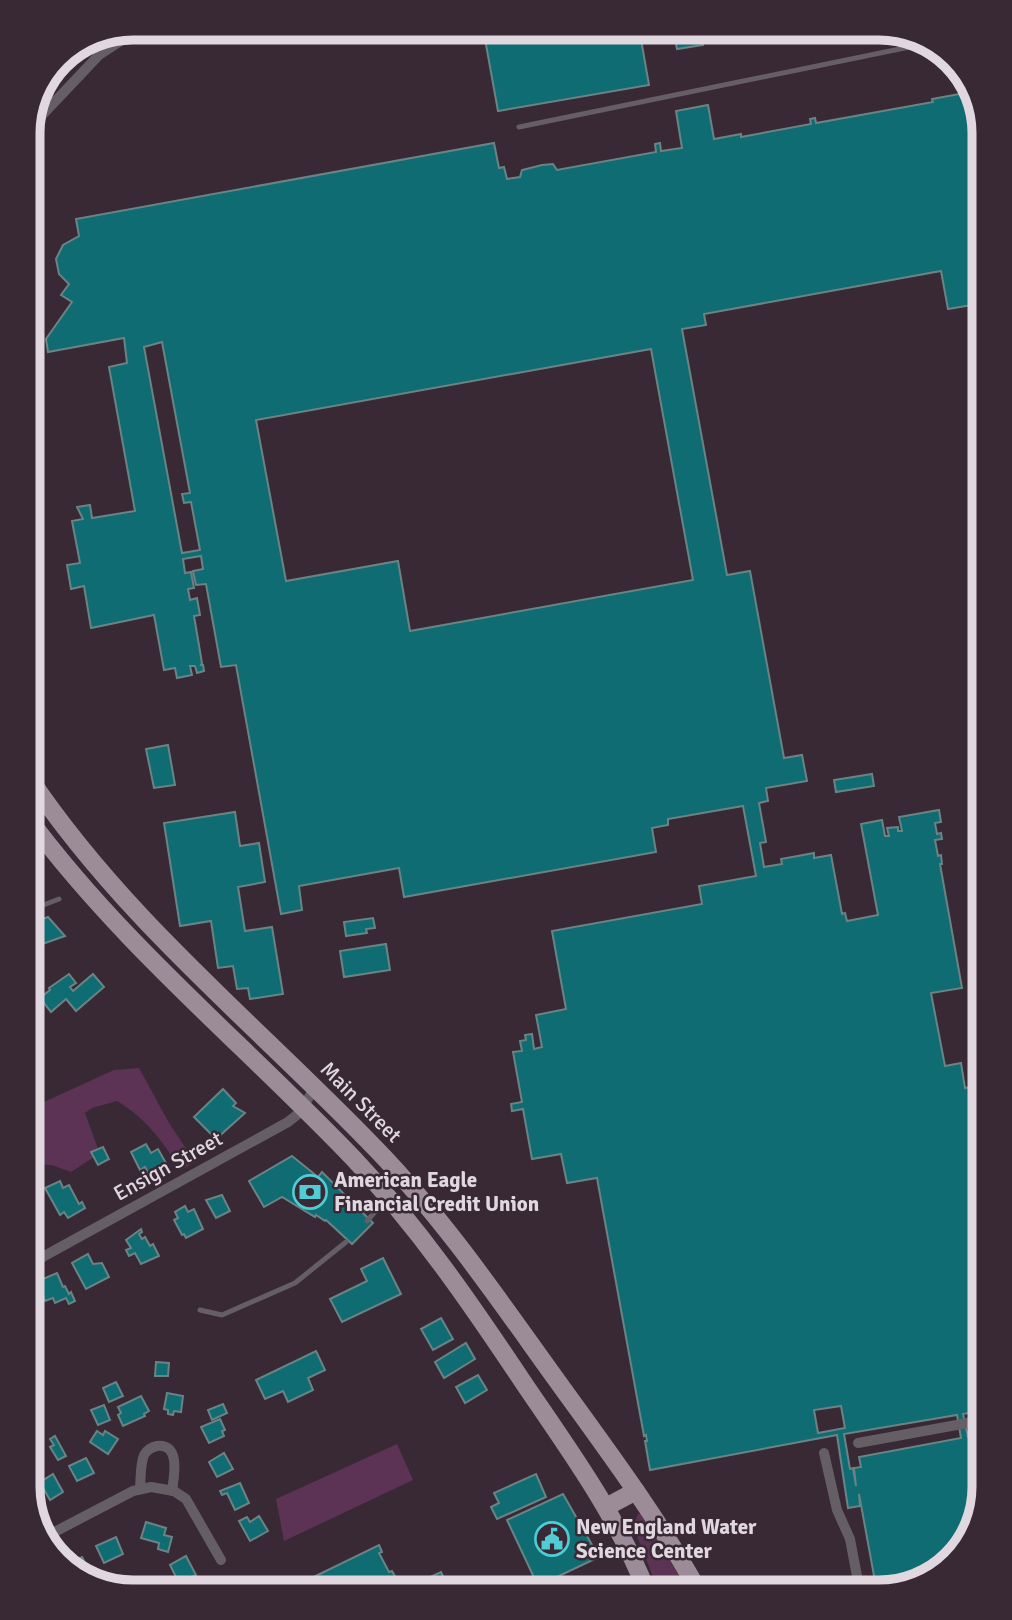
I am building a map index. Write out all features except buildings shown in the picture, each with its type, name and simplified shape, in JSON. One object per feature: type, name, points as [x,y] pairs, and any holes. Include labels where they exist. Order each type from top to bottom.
[{"type":"main road","name":"Main Street","points":[[40,792],[82,849],[130,906],[382,1154],[434,1213],[636,1491],[692,1580]]},
{"type":"main road","points":[[40,839],[122,931],[302,1108],[415,1228],[462,1291],[606,1507],[628,1546],[642,1580]]},
{"type":"main road","points":[[415,1228],[434,1213]]},
{"type":"main road","points":[[606,1507],[636,1491]]},
{"type":"street","points":[[42,115],[99,55],[120,42]]},
{"type":"street","name":"Ensign Street","points":[[40,1258],[288,1122],[302,1108],[315,1088]]},
{"type":"street","points":[[858,1443],[972,1422]]},
{"type":"street","points":[[140,1488],[144,1456],[150,1449],[161,1446],[169,1450],[174,1457],[172,1491]]},
{"type":"street","points":[[824,1453],[837,1510],[850,1539],[858,1580]]},
{"type":"street","points":[[53,1533],[140,1488],[172,1491],[181,1494],[188,1502],[221,1560]]},
{"type":"lane","points":[[519,127],[912,46]]},
{"type":"lane","points":[[40,906],[59,899]]},
{"type":"lane","points":[[367,1221],[388,1197]]},
{"type":"lane","points":[[200,1310],[222,1315],[295,1283],[346,1242]]},
{"type":"shaded area","points":[[139,1068],[169,1123],[195,1162],[181,1170],[153,1131],[117,1101],[92,1108],[85,1113],[98,1149],[94,1157],[71,1172],[52,1165],[40,1164],[40,1091],[44,1102],[114,1070]]},
{"type":"shaded area","points":[[397,1444],[413,1480],[284,1541],[276,1499]]},
{"type":"shaded area","points":[[638,1514],[641,1514],[682,1580],[654,1580],[633,1526]]},
{"type":"place","name":"American Eagle Financial Credit Union","points":[[310,1192]]},
{"type":"place","name":"New England Water Science Center","points":[[552,1539]]}]
